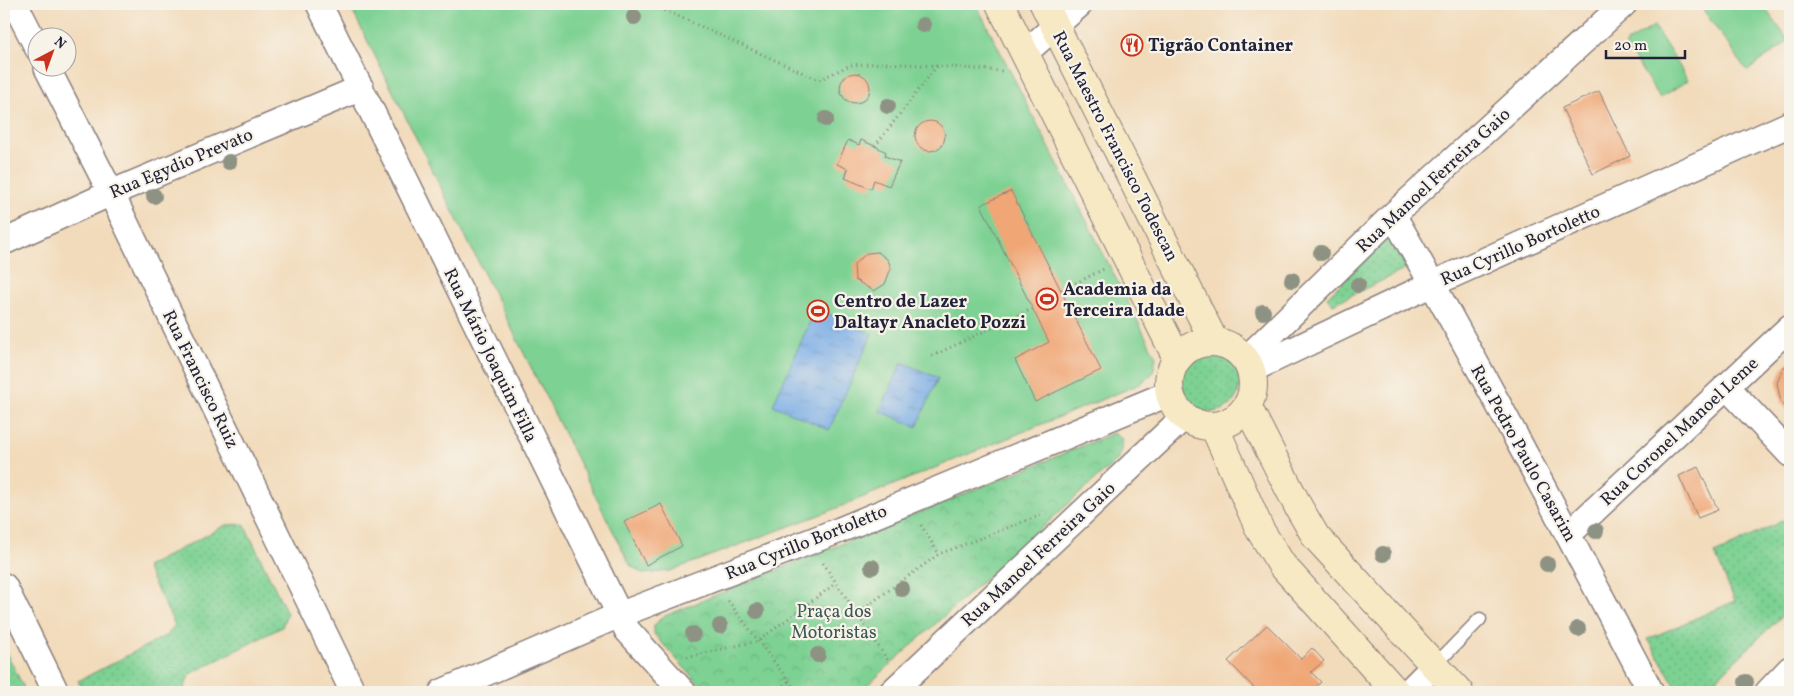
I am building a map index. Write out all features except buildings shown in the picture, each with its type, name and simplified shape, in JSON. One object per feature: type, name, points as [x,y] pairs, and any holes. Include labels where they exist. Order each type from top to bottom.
[{"type":"main road","points":[[1000,4],[1018,62],[1177,358]]},
{"type":"main road","name":"Rua Maestro Francisco Todescan","points":[[1050,15],[1214,341]]},
{"type":"main road","points":[[1214,341],[1232,347],[1249,364],[1254,382],[1253,394],[1248,406],[1239,416],[1227,423],[1214,426],[1198,424],[1184,417],[1175,406],[1168,381],[1171,368],[1184,350],[1193,345],[1214,341]]},
{"type":"main road","points":[[1248,406],[1299,508],[1316,537],[1459,692]]},
{"type":"main road","points":[[1214,426],[1260,530],[1282,565],[1396,692]]},
{"type":"street","points":[[15,4],[28,29]]},
{"type":"street","name":"Rua Mário Joaquim Filla","points":[[319,4],[619,615],[627,630],[683,692]]},
{"type":"street","points":[[1018,62],[1050,15],[1080,4]]},
{"type":"street","name":"Rua Manoel Ferreira Gaio","points":[[1249,364],[1393,215],[1624,4]]},
{"type":"street","name":"Rua Francisco Ruiz","points":[[52,78],[111,193],[353,692]]},
{"type":"street","name":"Rua Egydio Prevato","points":[[4,242],[111,193],[361,88]]},
{"type":"street","name":"Rua Cyrillo Bortoletto","points":[[1249,364],[1790,124]]},
{"type":"street","name":"Rua Pedro Paulo Casarim","points":[[1393,215],[1569,534],[1651,692]]},
{"type":"street","name":"Rua Coronel Manoel Leme","points":[[1569,534],[1790,327]]},
{"type":"street","points":[[1726,386],[1790,454]]},
{"type":"street","name":"Rua Cyrillo Bortoletto","points":[[442,692],[619,615],[840,530],[1170,392]]},
{"type":"street","name":"Rua Manoel Ferreira Gaio","points":[[892,692],[1184,417]]},
{"type":"street","points":[[4,586],[56,692]]},
{"type":"street","points":[[1408,692],[1435,665]]},
{"type":"street","points":[[1768,692],[1790,669]]},
{"type":"lane","points":[[1435,665],[1480,619]]},
{"type":"path","points":[[651,4],[820,80],[850,65],[886,63],[937,66],[1018,62]]},
{"type":"path","points":[[875,146],[937,66]]},
{"type":"path","points":[[1062,290],[1110,265]]},
{"type":"path","points":[[932,356],[1032,309]]},
{"type":"path","points":[[856,614],[939,554],[1049,512]]},
{"type":"path","points":[[919,522],[939,554]]},
{"type":"path","points":[[821,561],[891,664]]},
{"type":"path","points":[[686,658],[758,641],[836,584]]},
{"type":"path","points":[[727,599],[797,692]]},
{"type":"path","points":[[776,692],[789,682]]},
{"type":"green space","name":"Centro de Lazer Daltayr Anacleto Pozzi","points":[[349,4],[976,4],[1156,357],[1153,373],[1140,384],[827,512],[670,571],[643,574],[630,565]]},
{"type":"green space","points":[[1699,4],[1762,4],[1789,41],[1747,71]]},
{"type":"green space","points":[[1654,26],[1688,80],[1660,98],[1625,44]]},
{"type":"green space","points":[[1386,240],[1397,241],[1408,260],[1404,270],[1333,304],[1327,297]]},
{"type":"green space","points":[[1205,354],[1217,354],[1232,362],[1240,377],[1240,389],[1232,404],[1217,412],[1205,412],[1190,404],[1182,389],[1182,377],[1190,362]]},
{"type":"green space","name":"Praça dos Motoristas","points":[[1114,433],[1123,440],[1118,459],[860,692],[706,692],[654,634],[654,626],[662,617]]},
{"type":"green space","points":[[1790,517],[1790,608],[1703,692],[1679,692],[1648,639],[1735,601],[1715,554]]},
{"type":"green space","points":[[244,524],[287,613],[282,627],[190,674],[184,687],[187,692],[84,692],[78,681],[167,635],[175,625],[146,567],[226,525]]},
{"type":"green space","points":[[4,648],[26,692],[4,692]]},
{"type":"water","points":[[816,308],[872,334],[829,430],[773,405]]},
{"type":"water","points":[[902,362],[938,378],[917,427],[880,411]]},
{"type":"place","name":"Tigrão Container","points":[[1132,45]]},
{"type":"place","name":"Academia da Terceira Idade","points":[[1047,299]]},
{"type":"place","name":"Centro de Lazer Daltayr Anacleto Pozzi","points":[[818,311]]}]
